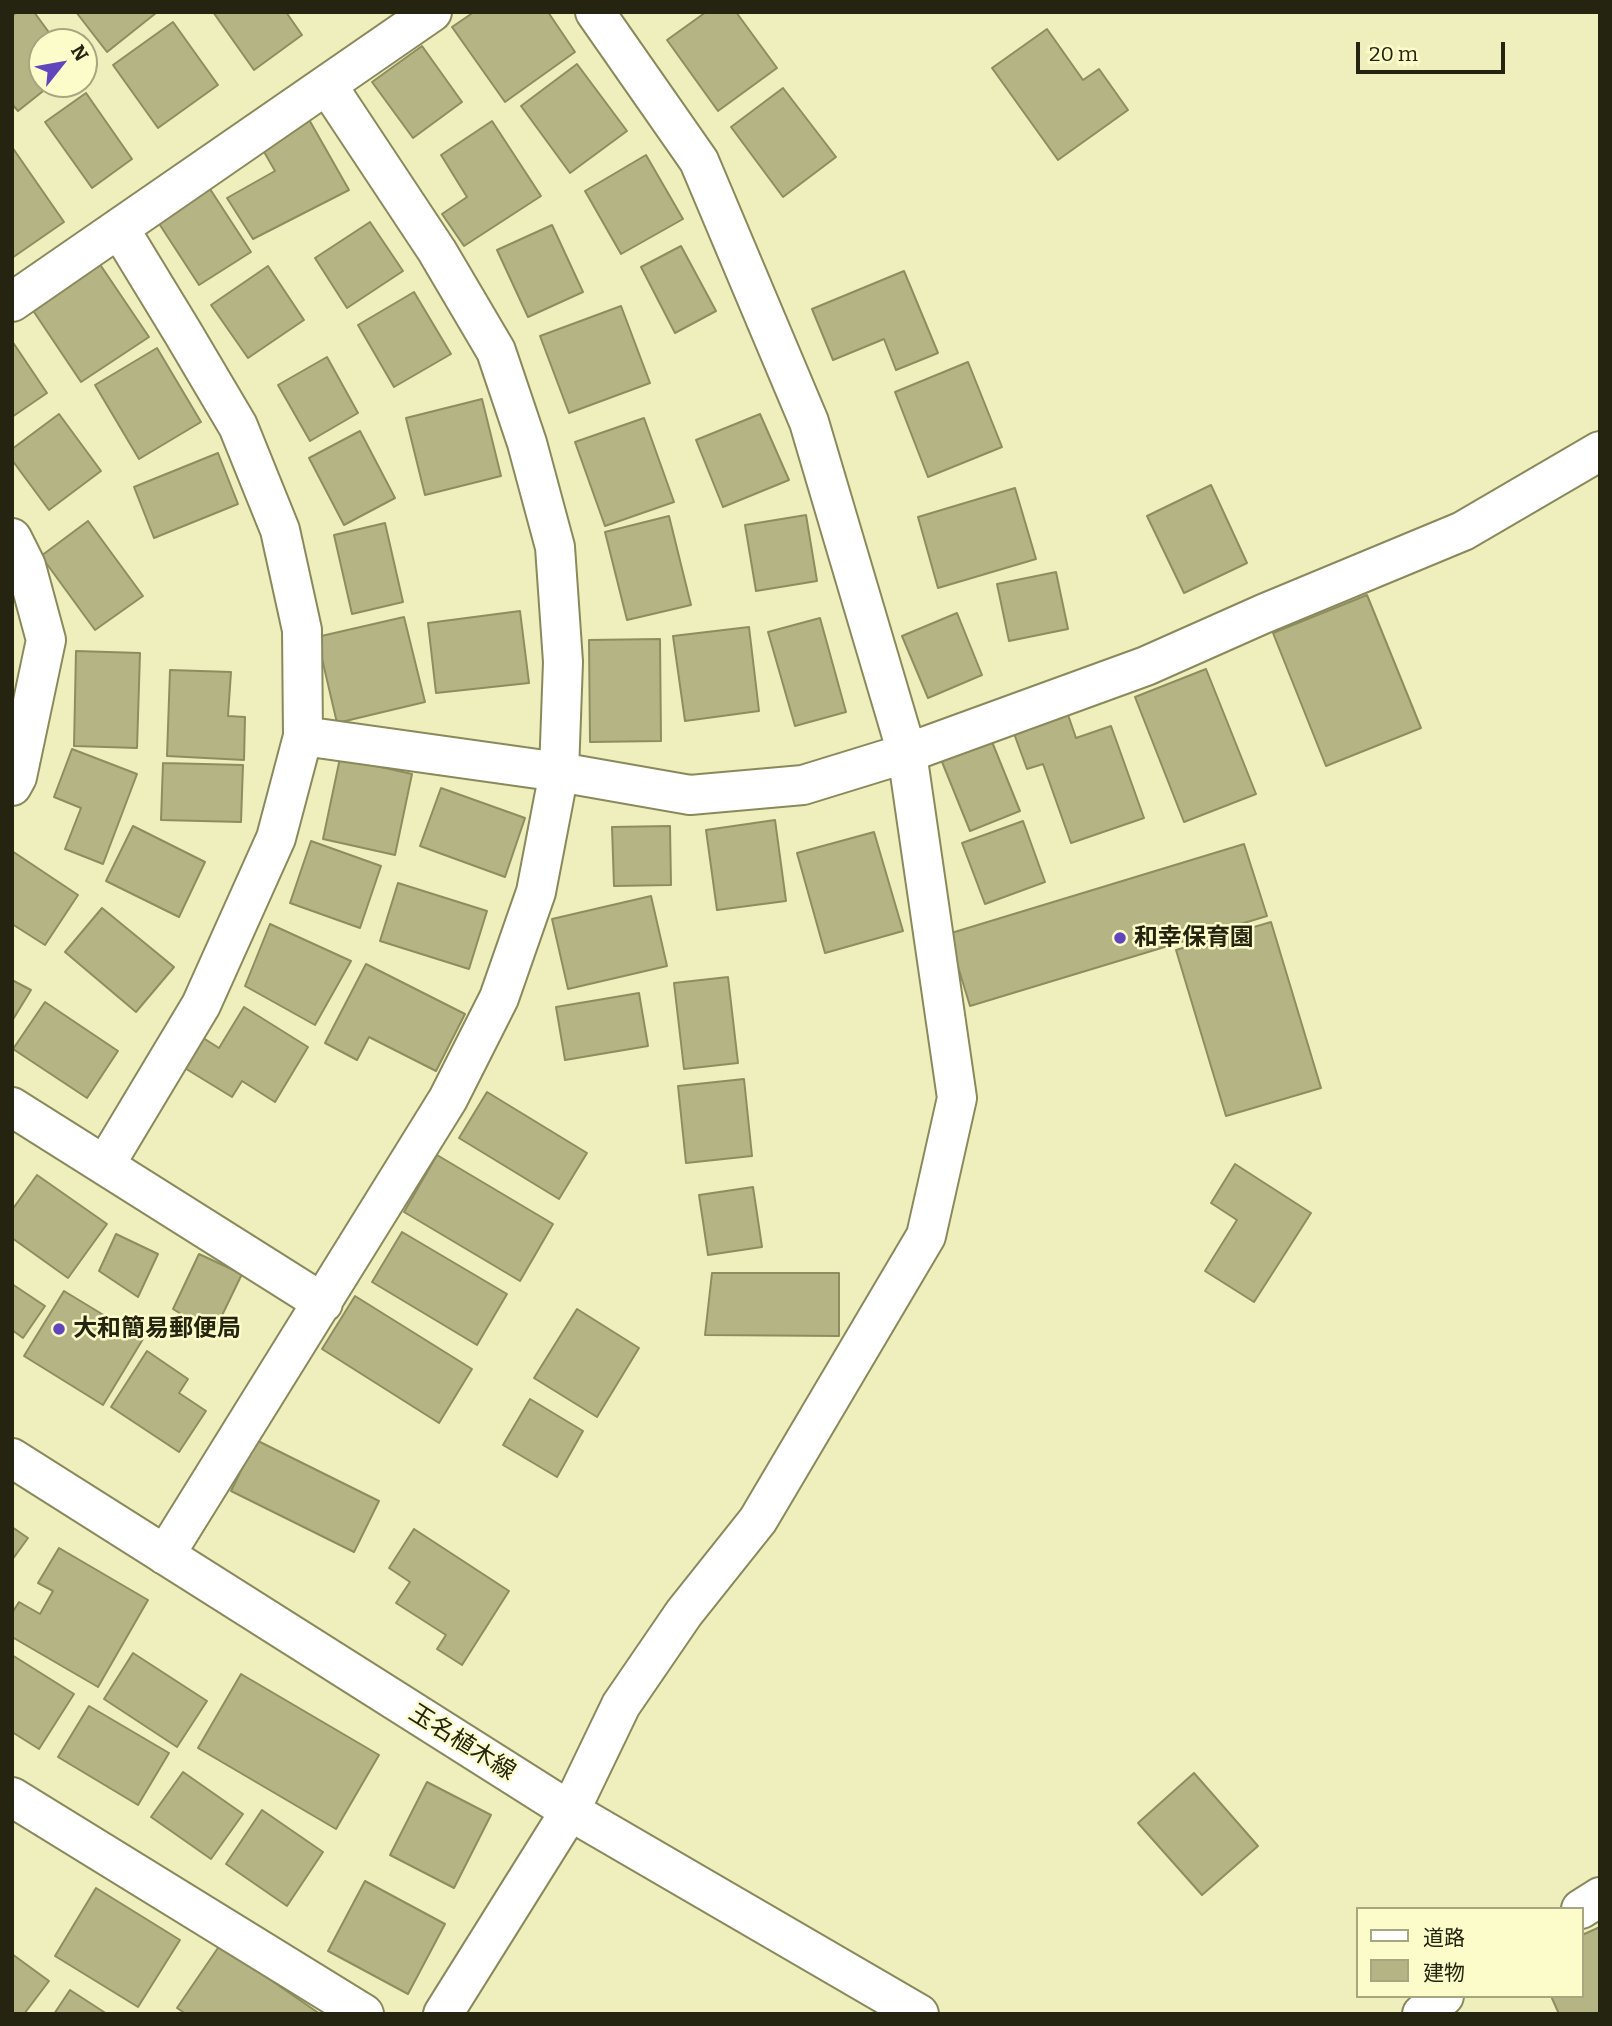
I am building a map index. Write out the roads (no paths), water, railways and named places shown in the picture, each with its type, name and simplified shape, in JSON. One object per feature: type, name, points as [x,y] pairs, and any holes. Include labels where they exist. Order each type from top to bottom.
[{"type":"street","points":[[12,302],[432,12]]},
{"type":"street","points":[[443,2014],[570,1811],[621,1705],[684,1613],[758,1520],[926,1236],[957,1098],[907,753],[809,422],[699,161],[595,12]]},
{"type":"street","points":[[165,1555],[448,1099],[499,998],[536,892],[559,772],[563,662],[555,547],[523,429],[496,351],[437,251],[327,85]]},
{"type":"street","points":[[105,1165],[201,1006],[276,838],[303,736],[302,630],[280,530],[238,426],[119,228]]},
{"type":"street","points":[[303,736],[559,772],[690,795],[803,785],[907,753],[1146,666],[1253,618],[1463,531],[1600,451]]},
{"type":"street","points":[[12,538],[26,566],[46,640],[17,776],[12,786]]},
{"type":"street","points":[[12,1107],[323,1303]]},
{"type":"street","name":"玉名植木線","points":[[12,1458],[570,1811],[919,2014]]},
{"type":"street","points":[[12,1797],[364,2014]]},
{"type":"street","points":[[1584,1907],[1600,1897]]},
{"type":"street","points":[[1422,2014],[1442,1998]]},
{"type":"place","name":"和幸保育園","points":[[1120,938]]},
{"type":"place","name":"大和簡易郵便局","points":[[59,1329]]}]
